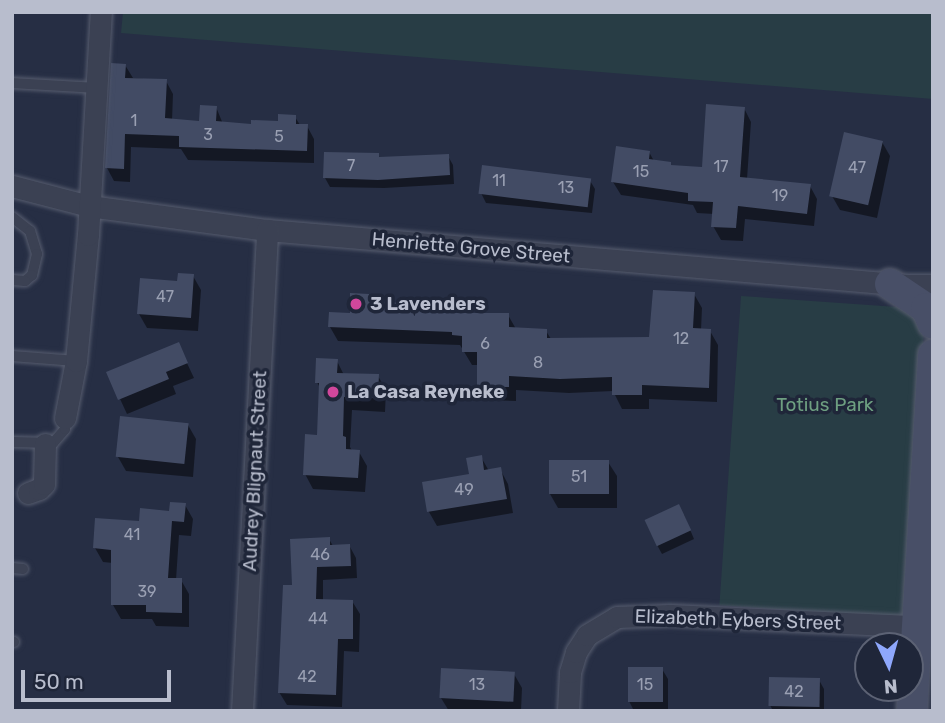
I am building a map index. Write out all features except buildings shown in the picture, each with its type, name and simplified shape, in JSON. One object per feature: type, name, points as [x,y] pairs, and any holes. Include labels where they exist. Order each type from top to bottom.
[{"type":"street","points":[[65,418],[76,361],[101,12]]},
{"type":"street","name":"Henriette Grove Street","points":[[12,186],[89,206],[267,230],[890,284],[933,285]]},
{"type":"street","name":"Audrey Blignaut Street","points":[[242,711],[267,230]]},
{"type":"street","points":[[890,284],[926,308],[933,324]]},
{"type":"street","points":[[912,711],[925,626],[933,355]]},
{"type":"street","points":[[28,492],[39,489],[44,484],[45,444]]},
{"type":"street","name":"Elizabeth Eybers Street","points":[[568,711],[569,672],[576,652],[587,635],[617,617],[659,615],[925,626]]},
{"type":"lane","points":[[12,83],[97,88]]},
{"type":"lane","points":[[12,217],[30,231],[37,254],[32,275],[25,281],[12,280]]},
{"type":"lane","points":[[12,356],[76,361]]},
{"type":"lane","points":[[12,442],[53,443],[61,436],[65,418]]},
{"type":"green space","points":[[123,12],[933,12],[933,99],[121,33]]},
{"type":"green space","name":"Totius Park","points":[[741,296],[926,309],[904,618],[719,605]]},
{"type":"place","name":"3 Lavenders","points":[[356,304]]},
{"type":"place","name":"La Casa Reyneke","points":[[333,392]]}]
